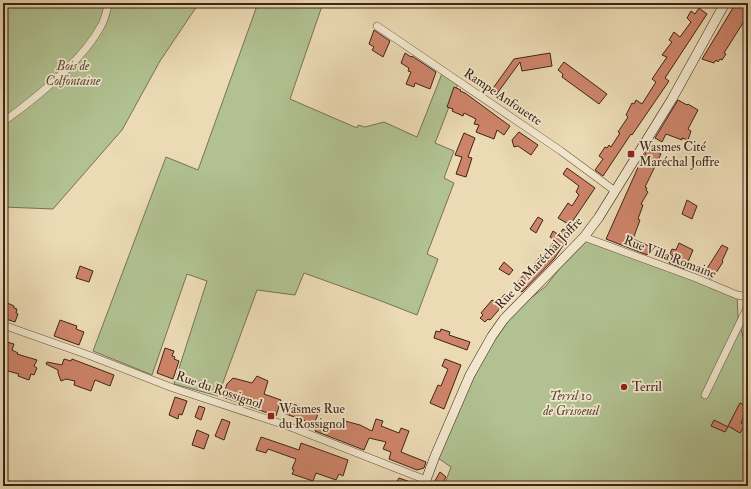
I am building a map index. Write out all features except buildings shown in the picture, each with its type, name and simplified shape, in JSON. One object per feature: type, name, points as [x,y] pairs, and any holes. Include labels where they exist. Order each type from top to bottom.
[{"type":"street","points":[[3,122],[50,84],[85,50],[102,25],[109,3]]},
{"type":"street","name":"Rue du Maréchal Joffre","points":[[424,483],[470,374],[492,336],[504,319],[584,237],[599,217],[672,99],[725,3]]},
{"type":"street","name":"Rampe Anfouette","points":[[377,26],[561,151],[615,191]]},
{"type":"street","name":"Rue Villa Romaine","points":[[584,237],[696,278],[737,295],[748,297]]},
{"type":"street","points":[[705,395],[748,306]]},
{"type":"street","name":"Rue du Rossignol","points":[[3,325],[91,356],[172,388],[288,426],[424,483]]},
{"type":"green space","name":"Bois de Colfontaine","points":[[3,3],[199,3],[160,61],[122,130],[53,209],[3,208]]},
{"type":"green space","points":[[258,3],[323,3],[290,99],[357,128],[358,125],[365,127],[384,122],[417,137],[443,71],[459,81],[435,143],[454,151],[444,178],[454,183],[427,254],[438,259],[417,315],[304,273],[295,295],[257,290],[218,396],[174,384],[207,281],[187,274],[152,375],[93,351],[166,157],[198,170]]},
{"type":"green space","name":"Terril 10 de Grisoeuil","points":[[584,237],[737,295],[738,318],[748,355],[748,486],[444,486],[451,467],[435,456],[447,429],[504,319],[546,286]]},
{"type":"place","name":"Wasmes Cité Maréchal Joffre","points":[[631,154]]},
{"type":"place","name":"Terril","points":[[624,387]]},
{"type":"place","name":"Wasmes Rue du Rossignol","points":[[271,416]]}]
